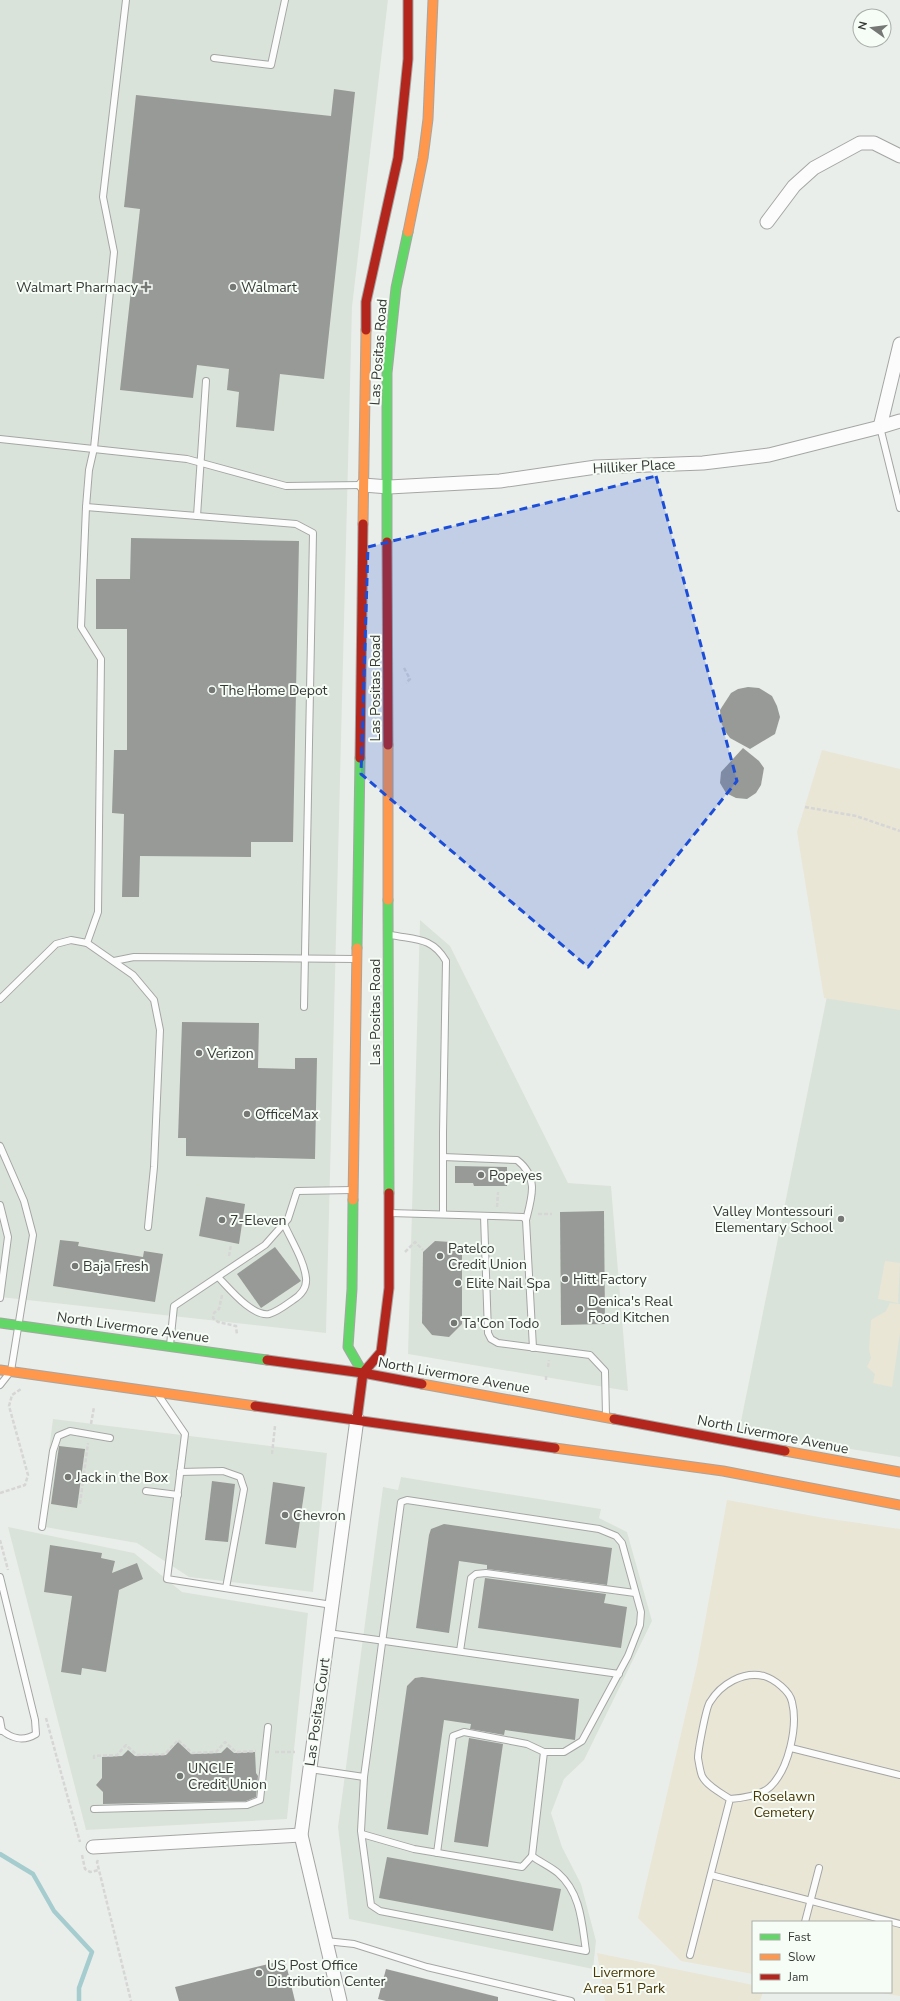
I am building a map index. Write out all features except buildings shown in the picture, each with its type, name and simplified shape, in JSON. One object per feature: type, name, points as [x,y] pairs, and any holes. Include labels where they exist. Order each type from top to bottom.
[{"type":"main road","name":"Las Positas Road","points":[[408,0],[408,59],[398,158],[366,302],[352,1289],[348,1346],[363,1373],[381,1352],[389,1288],[389,487],[387,373],[396,288],[422,158],[428,119],[433,0]]},
{"type":"main road","name":"North Livermore Avenue","points":[[0,1323],[363,1373],[900,1472]]},
{"type":"main road","points":[[0,1370],[723,1471],[900,1505]]},
{"type":"main road","points":[[358,1419],[363,1373]]},
{"type":"street","points":[[767,222],[794,186],[814,168],[860,143],[874,143],[900,156]]},
{"type":"street","points":[[880,427],[900,344]]},
{"type":"street","name":"Hilliker Place","points":[[363,485],[389,487],[500,481],[596,467],[703,463],[761,456],[880,427],[900,420]]},
{"type":"street","name":"Las Positas Court","points":[[340,2001],[301,1835],[358,1419]]},
{"type":"street","points":[[98,1847],[301,1835]]},
{"type":"lane","points":[[87,943],[98,912],[101,659],[81,627],[89,470],[94,448],[114,252],[102,197],[126,0]]},
{"type":"lane","points":[[214,58],[271,65],[285,0]]},
{"type":"lane","points":[[197,516],[206,381]]},
{"type":"lane","points":[[880,427],[900,508]]},
{"type":"lane","points":[[0,439],[187,459],[286,486],[363,485]]},
{"type":"lane","points":[[86,507],[296,524],[313,533],[304,1007]]},
{"type":"lane","points":[[389,935],[430,943],[439,950],[446,961],[443,1214]]},
{"type":"lane","points":[[0,999],[56,944],[71,940],[87,943],[133,974],[154,1000],[160,1030],[154,1167],[148,1227]]},
{"type":"lane","points":[[114,962],[134,957],[356,959]]},
{"type":"lane","points":[[0,1146],[24,1200],[33,1235],[11,1372],[0,1385]]},
{"type":"lane","points":[[443,1157],[517,1160],[526,1167],[534,1191],[526,1220],[534,1348]]},
{"type":"lane","points":[[170,1346],[174,1306],[265,1245],[288,1219],[297,1192],[353,1190]]},
{"type":"lane","points":[[0,1205],[8,1237],[0,1298]]},
{"type":"lane","points":[[389,1213],[523,1217],[526,1220]]},
{"type":"lane","points":[[484,1216],[488,1333],[491,1339],[498,1343],[590,1355],[602,1366],[605,1371],[606,1418]]},
{"type":"lane","points":[[218,1277],[250,1307],[262,1314],[274,1312],[296,1298],[304,1290],[306,1279],[304,1269],[284,1224]]},
{"type":"lane","points":[[157,1393],[185,1434],[167,1578],[332,1605]]},
{"type":"lane","points":[[42,1527],[55,1442],[58,1436],[70,1431],[110,1438]]},
{"type":"lane","points":[[180,1472],[222,1471],[240,1477],[244,1489],[226,1588]]},
{"type":"lane","points":[[146,1491],[178,1495]]},
{"type":"lane","points":[[437,1853],[453,1736],[464,1732],[527,1744],[544,1752],[564,1752],[582,1741],[628,1656],[640,1625],[641,1612],[622,1542],[616,1536],[599,1529],[407,1500],[401,1502],[364,1777],[362,1834],[371,1905],[380,1911],[586,1951],[581,1913],[572,1891],[559,1873],[532,1856]]},
{"type":"lane","points":[[460,1651],[471,1578],[476,1574],[486,1573],[636,1593]]},
{"type":"lane","points":[[0,1577],[35,1720],[36,1734],[28,1739],[13,1738],[1,1730],[0,1720]]},
{"type":"lane","points":[[328,1633],[619,1674]]},
{"type":"lane","points":[[744,1675],[764,1676],[781,1685],[792,1700],[794,1723],[791,1748],[781,1772],[770,1788],[750,1797],[730,1799],[715,1789],[703,1777],[698,1757],[709,1702],[725,1686],[744,1675]]},
{"type":"lane","points":[[94,1809],[247,1805],[260,1800],[268,1727]]},
{"type":"lane","points":[[791,1748],[900,1776]]},
{"type":"lane","points":[[362,1834],[414,1849],[522,1867],[532,1856],[544,1752]]},
{"type":"lane","points":[[310,1768],[364,1777]]},
{"type":"lane","points":[[690,1954],[730,1799]]},
{"type":"lane","points":[[805,1921],[819,1868]]},
{"type":"lane","points":[[711,1875],[888,1921]]},
{"type":"lane","points":[[326,1941],[354,1944],[427,1967],[571,2001]]},
{"type":"path","points":[[805,807],[856,816],[900,831]]},
{"type":"path","points":[[404,1254],[416,1242],[423,1250]]},
{"type":"path","points":[[546,1375],[546,1380]]},
{"type":"path","points":[[0,1493],[22,1488],[25,1485],[28,1475],[9,1406],[12,1395],[23,1389]]},
{"type":"path","points":[[80,1504],[94,1407]]},
{"type":"path","points":[[272,1454],[275,1426]]},
{"type":"path","points":[[94,1758],[94,1756],[117,1756],[126,1745],[137,1755],[165,1754],[178,1740],[192,1753],[216,1752],[226,1742],[236,1752],[261,1751]]},
{"type":"path","points":[[269,1752],[295,1752]]},
{"type":"path","points":[[98,1847],[97,1862],[131,2001]]},
{"type":"highlighted area","points":[[656,476],[737,781],[588,967],[361,774],[368,547]]},
{"type":"shaded area","points":[[0,0],[388,0],[352,307],[326,1333],[0,1297]]},
{"type":"shaded area","points":[[420,920],[450,946],[568,1183],[611,1186],[628,1391],[408,1354]]},
{"type":"shaded area","name":"Valley Montessouri Elementary School","points":[[828,991],[900,1007],[900,1457],[739,1431]]},
{"type":"shaded area","points":[[53,1419],[327,1453],[313,1592],[189,1577],[137,1543],[39,1526]]},
{"type":"shaded area","points":[[401,1477],[601,1509],[599,1518],[627,1532],[652,1621],[584,1760],[564,1779],[551,1813],[562,1847],[581,1884],[596,1941],[593,1969],[349,1919],[338,1827],[383,1487],[398,1490]]},
{"type":"shaded area","points":[[8,1527],[134,1553],[182,1592],[308,1613],[287,1819],[86,1830]]},
{"type":"green space","points":[[822,750],[900,769],[900,1010],[824,998],[797,832]]},
{"type":"green space","points":[[885,1261],[900,1263],[898,1303],[878,1299]]},
{"type":"green space","points":[[890,1303],[900,1304],[900,1333],[892,1387],[873,1383],[875,1374],[867,1367],[871,1358],[869,1349],[871,1320],[886,1311]]},
{"type":"green space","name":"Roselawn Cemetery","points":[[727,1500],[824,1518],[900,1529],[900,1996],[880,1993],[892,1993],[892,1921],[752,1921],[752,1974],[681,1961],[638,1918],[697,1665]]},
{"type":"green space","name":"Livermore Area 51 Park","points":[[597,1953],[752,1985],[752,1993],[763,1993],[760,2001],[605,2001]]},
{"type":"waterway","points":[[0,1854],[33,1874],[54,1911],[92,1952],[79,1988],[79,2001]]},
{"type":"traffic: fast","points":[[387,542],[387,373],[396,288],[408,232]]},
{"type":"traffic: fast","points":[[357,948],[360,758]]},
{"type":"traffic: fast","points":[[388,900],[389,1193]]},
{"type":"traffic: fast","points":[[353,1200],[352,1289],[348,1347],[363,1373]]},
{"type":"traffic: fast","points":[[0,1323],[267,1360]]},
{"type":"traffic: slow","points":[[408,232],[423,158],[428,119],[433,0]]},
{"type":"traffic: slow","points":[[363,524],[366,330]]},
{"type":"traffic: slow","points":[[388,745],[388,900]]},
{"type":"traffic: slow","points":[[353,1200],[357,948]]},
{"type":"traffic: slow","points":[[0,1370],[255,1406]]},
{"type":"traffic: slow","points":[[422,1384],[614,1419]]},
{"type":"traffic: slow","points":[[555,1448],[723,1471],[900,1505]]},
{"type":"traffic: slow","points":[[785,1451],[900,1472]]},
{"type":"traffic: jam","points":[[366,330],[366,302],[398,158],[408,59],[408,0]]},
{"type":"traffic: jam","points":[[360,758],[363,524]]},
{"type":"traffic: jam","points":[[387,542],[388,745]]},
{"type":"traffic: jam","points":[[357,1419],[363,1373],[381,1352],[389,1288],[389,1193]]},
{"type":"traffic: jam","points":[[267,1360],[363,1373],[422,1384]]},
{"type":"traffic: jam","points":[[255,1406],[555,1448]]},
{"type":"traffic: jam","points":[[614,1419],[785,1451]]},
{"type":"place","name":"Walmart Pharmacy","points":[[146,287]]},
{"type":"place","name":"Walmart","points":[[233,287]]},
{"type":"place","name":"The Home Depot","points":[[212,690]]},
{"type":"place","name":"Verizon","points":[[199,1053]]},
{"type":"place","name":"OfficeMax","points":[[247,1114]]},
{"type":"place","name":"Popeyes","points":[[481,1175]]},
{"type":"place","name":"Valley Montessouri Elementary School","points":[[841,1219]]},
{"type":"place","name":"7-Eleven","points":[[222,1220]]},
{"type":"place","name":"Patelco Credit Union","points":[[440,1256]]},
{"type":"place","name":"Baja Fresh","points":[[75,1266]]},
{"type":"place","name":"Hitt Factory","points":[[565,1279]]},
{"type":"place","name":"Elite Nail Spa","points":[[458,1283]]},
{"type":"place","name":"Denica's Real Food Kitchen","points":[[580,1309]]},
{"type":"place","name":"Ta'Con Todo","points":[[454,1323]]},
{"type":"place","name":"Jack in the Box","points":[[68,1477]]},
{"type":"place","name":"Chevron","points":[[285,1515]]},
{"type":"place","name":"UNCLE Credit Union","points":[[180,1776]]},
{"type":"place","name":"US Post Office Distribution Center","points":[[259,1973]]}]
